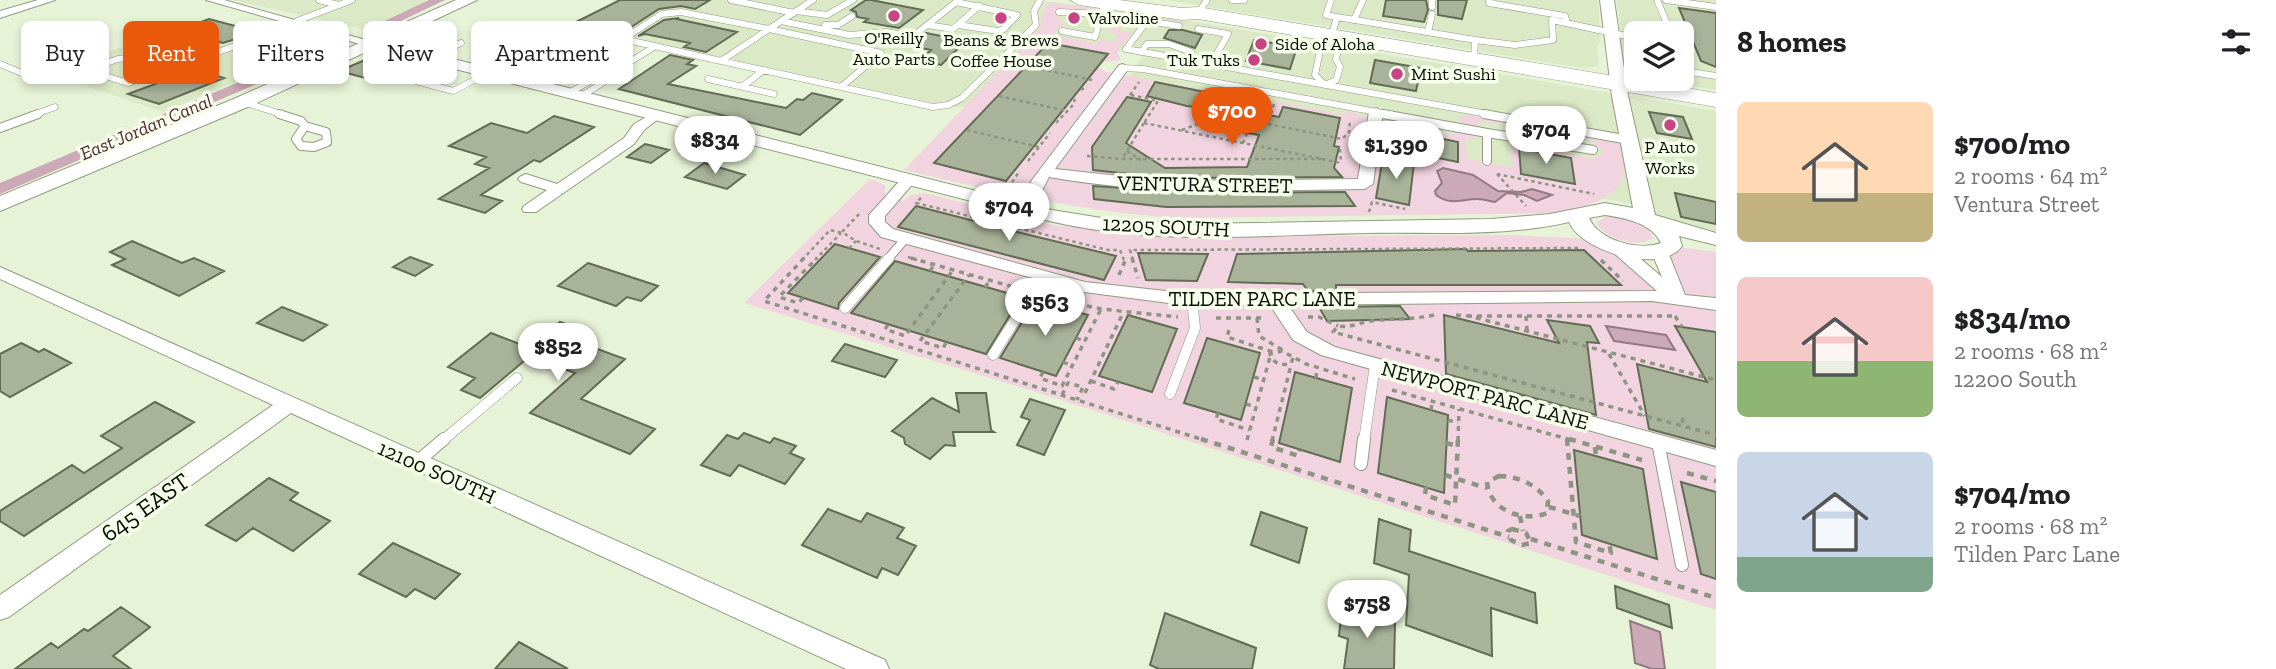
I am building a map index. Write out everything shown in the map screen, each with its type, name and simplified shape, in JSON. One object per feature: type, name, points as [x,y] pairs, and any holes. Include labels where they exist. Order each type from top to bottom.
[{"type":"main road","points":[[424,21],[469,0]]},
{"type":"main road","points":[[1079,0],[1103,8],[1182,14],[1203,9]]},
{"type":"main road","points":[[1135,0],[1474,50],[1618,84],[1716,100]]},
{"type":"main road","points":[[0,204],[363,49]]},
{"type":"street","points":[[0,15],[50,0]]},
{"type":"street","points":[[211,0],[295,21]]},
{"type":"street","points":[[1606,0],[1618,84],[1635,163],[1635,177],[1648,221],[1668,234],[1672,241],[1665,249]]},
{"type":"street","points":[[1026,209],[1037,183],[1123,68]]},
{"type":"street","name":"12205 SOUTH","points":[[527,84],[1026,209],[1114,226],[1189,230],[1491,225],[1550,220],[1593,205]]},
{"type":"street","name":"VENTURA STREET","points":[[1047,172],[1100,182],[1153,186],[1365,184],[1376,112]]},
{"type":"street","points":[[530,209],[629,141],[639,127],[655,116]]},
{"type":"street","points":[[1635,177],[1611,204],[1593,205],[1578,217],[1579,223],[1585,231],[1609,244],[1676,307]]},
{"type":"street","points":[[526,179],[558,189]]},
{"type":"street","name":"TILDEN PARC LANE","points":[[908,179],[876,218],[881,228],[906,248],[1121,293],[1274,308],[1598,296],[1676,307],[1716,304]]},
{"type":"street","points":[[1593,205],[1716,239]]},
{"type":"street","name":"12205 SOUTH","points":[[1491,225],[1555,231],[1643,252],[1665,249]]},
{"type":"street","points":[[1665,249],[1716,247]]},
{"type":"street","points":[[1665,249],[1674,284],[1676,307]]},
{"type":"street","name":"12100 SOUTH","points":[[0,272],[875,669]]},
{"type":"street","name":"NEWPORT PARC LANE","points":[[1274,308],[1308,342],[1328,351],[1375,349],[1658,442],[1716,458]]},
{"type":"street","name":"645 EAST","points":[[0,609],[289,404]]},
{"type":"lane","points":[[319,0],[339,5]]},
{"type":"lane","points":[[301,21],[352,0]]},
{"type":"lane","points":[[730,0],[827,15],[853,0]]},
{"type":"lane","points":[[721,61],[813,0]]},
{"type":"lane","points":[[841,87],[881,53],[681,12],[662,14],[623,39],[654,47],[933,107],[948,105],[962,97],[1036,25],[1034,11],[1040,0]]},
{"type":"lane","points":[[1232,0],[1244,0]]},
{"type":"lane","points":[[1325,85],[1336,80],[1340,67],[1336,59],[1338,49],[1326,15],[1331,0]]},
{"type":"lane","points":[[1354,20],[1363,0]]},
{"type":"lane","points":[[1489,0],[1489,3],[1565,16],[1567,23]]},
{"type":"lane","points":[[1533,10],[1534,0]]},
{"type":"lane","points":[[1657,0],[1666,21]]},
{"type":"lane","points":[[1666,0],[1716,7]]},
{"type":"lane","points":[[782,21],[849,35],[887,32],[912,37],[927,24],[957,1],[1017,15],[998,32],[927,24]]},
{"type":"lane","points":[[955,27],[979,6]]},
{"type":"lane","points":[[1428,32],[1432,7]]},
{"type":"lane","points":[[1059,12],[1103,8],[1095,37],[1062,30]]},
{"type":"lane","points":[[1203,9],[1228,34],[1211,64]]},
{"type":"lane","points":[[782,21],[834,25],[852,16]]},
{"type":"lane","points":[[1325,85],[1315,75],[1321,46],[1332,31],[1354,20],[1428,32],[1474,50],[1553,40],[1552,20],[1624,36]]},
{"type":"lane","points":[[1179,26],[1147,21],[1126,49],[1629,140]]},
{"type":"lane","points":[[457,45],[461,43]]},
{"type":"lane","points":[[1123,68],[1147,44],[1187,49],[1191,52],[1187,60]]},
{"type":"lane","points":[[633,60],[654,47]]},
{"type":"lane","points":[[128,54],[157,63],[166,70],[128,83],[86,70],[128,54]]},
{"type":"lane","points":[[0,64],[21,73]]},
{"type":"lane","points":[[1123,68],[1143,69],[1593,150]]},
{"type":"lane","points":[[743,86],[764,70]]},
{"type":"lane","points":[[1694,72],[1716,76]]},
{"type":"lane","points":[[708,79],[774,93]]},
{"type":"lane","points":[[427,84],[453,91],[471,82]]},
{"type":"lane","points":[[574,96],[588,84]]},
{"type":"lane","points":[[574,96],[600,84]]},
{"type":"lane","points":[[243,102],[293,117],[305,126]]},
{"type":"lane","points":[[0,128],[55,107]]},
{"type":"lane","points":[[1443,125],[1446,107]]},
{"type":"lane","points":[[1487,133],[1487,162]]},
{"type":"lane","points":[[845,308],[906,248]]},
{"type":"lane","points":[[993,355],[1042,277]]},
{"type":"lane","points":[[1170,394],[1195,328],[1192,300]]},
{"type":"lane","points":[[1361,464],[1375,349]]},
{"type":"lane","points":[[416,463],[517,378]]},
{"type":"lane","points":[[1658,442],[1682,565]]},
{"type":"path","points":[[1027,66],[1092,80]]},
{"type":"path","points":[[1130,95],[1143,77]]},
{"type":"path","points":[[1081,90],[1087,86]]},
{"type":"path","points":[[1212,90],[1203,111],[1342,139],[1349,132],[1351,117]]},
{"type":"path","points":[[1119,93],[1158,101],[1122,159]]},
{"type":"path","points":[[999,96],[1067,111]]},
{"type":"path","points":[[1182,131],[1262,100],[1251,98]]},
{"type":"path","points":[[1056,123],[1075,99]]},
{"type":"path","points":[[1268,124],[1275,102]]},
{"type":"path","points":[[1206,103],[1270,115]]},
{"type":"path","points":[[1234,124],[1237,118]]},
{"type":"path","points":[[1243,143],[1252,121]]},
{"type":"path","points":[[1144,123],[1341,163]]},
{"type":"path","points":[[967,130],[1039,147]]},
{"type":"path","points":[[1028,161],[1050,133]]},
{"type":"path","points":[[1340,149],[1340,169]]},
{"type":"path","points":[[1127,151],[1142,161]]},
{"type":"path","points":[[1087,156],[1142,161],[1322,159]]},
{"type":"path","points":[[1005,192],[1018,172]]},
{"type":"path","points":[[1533,212],[1497,174],[1593,205]]},
{"type":"path","points":[[1368,214],[1371,202],[1409,210],[1409,214]]},
{"type":"path","points":[[803,298],[798,303],[779,297],[797,282],[842,232],[830,230],[765,301],[1509,537],[1522,545],[1529,545],[1531,539]]},
{"type":"path","points":[[849,248],[856,241]]},
{"type":"path","points":[[906,248],[934,265],[1018,289]]},
{"type":"path","points":[[929,271],[934,265]]},
{"type":"path","points":[[888,325],[885,329],[905,336],[953,271]]},
{"type":"path","points":[[946,343],[943,348],[920,341],[969,275]]},
{"type":"path","points":[[985,287],[990,281]]},
{"type":"path","points":[[928,294],[934,296]]},
{"type":"path","points":[[1048,297],[1101,309],[1178,317]]},
{"type":"path","points":[[1075,312],[1079,304]]},
{"type":"path","points":[[1472,319],[1676,307]]},
{"type":"path","points":[[1676,307],[1685,317]]},
{"type":"path","points":[[1676,307],[1682,327]]},
{"type":"path","points":[[945,308],[950,310]]},
{"type":"path","points":[[1216,318],[1256,318],[1274,308]]},
{"type":"path","points":[[1043,372],[1040,378],[1062,386],[1101,309]]},
{"type":"path","points":[[1085,393],[1119,328],[1124,312]]},
{"type":"path","points":[[1144,320],[1147,314]]},
{"type":"path","points":[[1303,317],[1319,317],[1338,326],[1351,328],[1370,321],[1412,320],[1440,314]]},
{"type":"path","points":[[1448,314],[1527,331],[1561,342],[1716,380]]},
{"type":"path","points":[[1527,316],[1527,331]]},
{"type":"path","points":[[1256,318],[1259,336],[1285,352],[1292,361],[1289,386],[1281,404],[1270,447],[1299,456],[1300,450]]},
{"type":"path","points":[[934,323],[940,325]]},
{"type":"path","points":[[1338,326],[1334,332],[1375,349],[1473,370],[1716,435]]},
{"type":"path","points":[[1229,330],[1227,337],[1247,342],[1271,354],[1276,363],[1292,361],[1355,379]]},
{"type":"path","points":[[1076,338],[1085,341]]},
{"type":"path","points":[[1245,349],[1247,342]]},
{"type":"path","points":[[1271,354],[1285,352]]},
{"type":"path","points":[[1609,353],[1645,416]]},
{"type":"path","points":[[1247,440],[1271,354]]},
{"type":"path","points":[[1063,362],[1073,366]]},
{"type":"path","points":[[1473,362],[1473,370]]},
{"type":"path","points":[[1316,378],[1317,368]]},
{"type":"path","points":[[1254,377],[1264,380]]},
{"type":"path","points":[[1091,381],[1114,389],[1118,382]]},
{"type":"path","points":[[1062,395],[1069,383],[1083,387],[1077,400]]},
{"type":"path","points":[[1559,385],[1560,393]]},
{"type":"path","points":[[1392,390],[1642,460]]},
{"type":"path","points":[[1431,410],[1432,401]]},
{"type":"path","points":[[1246,404],[1256,407]]},
{"type":"path","points":[[1281,404],[1288,406]]},
{"type":"path","points":[[1426,488],[1425,495],[1455,505],[1459,409]]},
{"type":"path","points":[[1218,413],[1216,419],[1250,429]]},
{"type":"path","points":[[1682,418],[1684,426]]},
{"type":"path","points":[[1448,420],[1458,423]]},
{"type":"path","points":[[1276,424],[1283,426]]},
{"type":"path","points":[[1567,439],[1576,542],[1611,553],[1609,543]]},
{"type":"path","points":[[1446,443],[1458,446]]},
{"type":"path","points":[[1595,447],[1596,456]]},
{"type":"path","points":[[1569,467],[1576,468]]},
{"type":"path","points":[[1687,473],[1716,481]]},
{"type":"path","points":[[1445,475],[1486,488]]},
{"type":"path","points":[[1499,476],[1518,478],[1544,494],[1549,507],[1542,517],[1520,516],[1494,502],[1486,488],[1487,482],[1499,476]]},
{"type":"path","points":[[1571,490],[1578,492]]},
{"type":"path","points":[[1549,507],[1580,516]]},
{"type":"path","points":[[1520,516],[1523,531]]},
{"type":"path","points":[[1509,537],[1508,531],[1512,528],[1523,531],[1531,539],[1716,598]]},
{"type":"shaded area","points":[[232,0],[427,0],[382,21],[363,21],[363,29],[349,26],[349,21],[327,21]]},
{"type":"shaded area","points":[[609,0],[1035,0],[1167,17],[1716,111],[1716,233],[1657,217],[1651,208],[1381,153],[1116,93],[1143,56],[1038,35],[968,107],[954,107],[633,39],[633,21],[623,21],[647,8]]},
{"type":"shaded area","points":[[1167,0],[1598,0],[1601,39],[1597,49],[1599,66],[1582,68]]},
{"type":"shaded area","points":[[1616,0],[1716,0],[1716,90],[1694,87],[1694,21],[1624,21],[1624,50]]},
{"type":"shaded area","points":[[1051,2],[1097,9],[1053,10],[1064,26],[1057,28],[1055,35],[1097,44],[1099,40],[1112,42],[1118,35],[1105,31],[1110,30],[1111,11],[1282,39],[1141,17],[1140,20],[1129,19],[1118,30],[1132,33],[1117,52],[1121,60],[1104,62],[1098,67],[1107,72],[1214,92],[1218,86],[1246,91],[1245,96],[1345,115],[1347,111],[1383,123],[1406,122],[1407,126],[1455,135],[1456,131],[1470,134],[1478,140],[1465,138],[1467,159],[1512,168],[1512,144],[1595,159],[1595,154],[1601,155],[1601,148],[1595,147],[1593,141],[1480,121],[1477,126],[1470,127],[1457,119],[1470,115],[1608,139],[1621,144],[1625,164],[1623,178],[1618,187],[1601,199],[1560,213],[1182,218],[1077,206],[1008,194],[904,170],[1039,29],[1044,8]]},
{"type":"shaded area","points":[[233,42],[233,83],[163,112],[80,84],[109,84],[109,52],[123,47],[123,84],[219,84],[219,47]]},
{"type":"shaded area","points":[[1443,168],[1473,175],[1498,191],[1521,192],[1532,189],[1552,195],[1537,201],[1524,195],[1507,193],[1495,202],[1477,199],[1446,200],[1436,195],[1435,191],[1442,183],[1437,171]]},
{"type":"shaded area","points":[[870,179],[885,185],[885,195],[903,201],[911,195],[924,193],[1053,225],[1161,237],[1508,235],[1593,239],[1602,241],[1676,298],[1662,260],[1671,246],[1716,252],[1716,610],[1036,392],[744,303]]},
{"type":"shaded area","points":[[1606,217],[1640,223],[1653,238],[1638,243],[1613,237],[1596,222]]},
{"type":"shaded area","points":[[1606,326],[1666,335],[1675,350],[1614,341]]},
{"type":"shaded area","points":[[1630,621],[1660,632],[1665,669],[1652,669],[1635,663]]},
{"type":"building","points":[[620,0],[710,0],[695,9],[681,6],[659,9],[633,26],[633,21],[578,21]]},
{"type":"building","name":"O'Reilly Auto Parts","points":[[866,0],[923,10],[899,28],[864,22],[868,19],[857,17],[856,12],[851,10]]},
{"type":"building","points":[[1386,0],[1426,0],[1428,10],[1424,22],[1383,16]]},
{"type":"building","points":[[1438,0],[1467,0],[1462,19],[1438,15]]},
{"type":"building","points":[[1679,8],[1716,13],[1716,67],[1701,61],[1694,44],[1694,21],[1684,21]]},
{"type":"building","points":[[679,18],[677,19],[737,32],[706,52],[684,47],[690,43],[645,34],[638,36],[664,20]]},
{"type":"building","points":[[219,22],[233,25],[233,40],[219,42]]},
{"type":"building","points":[[1169,30],[1202,35],[1195,48],[1164,38]]},
{"type":"building","points":[[926,33],[966,41],[941,65],[919,60],[931,50],[907,45]]},
{"type":"building","points":[[1254,40],[1297,47],[1290,69],[1246,61]]},
{"type":"building","points":[[1048,43],[1108,54],[1006,181],[934,163]]},
{"type":"building","points":[[670,55],[693,60],[687,64],[696,66],[668,84],[786,108],[797,99],[803,100],[812,93],[842,100],[800,135],[619,89],[626,84],[633,84],[633,80]]},
{"type":"building","points":[[1375,60],[1421,68],[1416,91],[1370,83]]},
{"type":"building","points":[[363,61],[363,77],[349,74],[349,67]]},
{"type":"building","points":[[1155,82],[1209,93],[1202,108],[1187,106],[1147,96]]},
{"type":"building","points":[[155,84],[209,84],[159,104],[128,94]]},
{"type":"building","points":[[1127,97],[1151,102],[1126,143],[1165,168],[1247,167],[1259,135],[1236,131],[1248,102],[1254,112],[1279,117],[1283,107],[1340,118],[1334,146],[1339,147],[1334,168],[1342,177],[1165,178],[1093,170],[1092,147]]},
{"type":"building","name":"P Auto Works","points":[[1649,112],[1683,117],[1692,139],[1657,133]]},
{"type":"building","points":[[554,116],[594,127],[540,162],[534,160],[481,195],[502,201],[485,213],[439,199],[489,168],[475,164],[486,157],[449,146],[491,123],[527,133]]},
{"type":"building","points":[[1410,132],[1458,142],[1458,162],[1408,152]]},
{"type":"building","points":[[645,144],[669,150],[651,163],[627,157]]},
{"type":"building","points":[[1519,148],[1571,158],[1575,184],[1521,174]]},
{"type":"building","points":[[1383,157],[1414,163],[1409,205],[1376,198]]},
{"type":"building","points":[[704,163],[745,175],[727,189],[685,177]]},
{"type":"building","points":[[1093,186],[1207,193],[1345,192],[1355,206],[1166,207],[1094,199]]},
{"type":"building","points":[[1675,193],[1716,202],[1716,224],[1681,217]]},
{"type":"building","points":[[916,206],[1116,256],[1104,280],[898,227]]},
{"type":"building","points":[[132,241],[182,263],[194,258],[224,271],[179,296],[112,265],[125,259],[110,252]]},
{"type":"building","points":[[835,244],[880,257],[839,303],[838,309],[788,293]]},
{"type":"building","points":[[1466,249],[1584,250],[1621,285],[1336,285],[1336,290],[1339,290],[1308,291],[1303,284],[1228,282],[1237,254]]},
{"type":"building","points":[[1138,253],[1208,254],[1197,281],[1146,280]]},
{"type":"building","points":[[410,257],[432,265],[415,276],[393,267]]},
{"type":"building","points":[[895,261],[1021,297],[986,354],[851,313]]},
{"type":"building","points":[[588,263],[658,286],[641,301],[627,297],[616,306],[558,286]]},
{"type":"building","points":[[1035,301],[1088,315],[1056,376],[1000,358]]},
{"type":"building","points":[[1400,306],[1410,319],[1327,321],[1319,307]]},
{"type":"building","points":[[282,307],[327,325],[303,341],[257,323]]},
{"type":"building","points":[[1128,315],[1177,329],[1152,392],[1099,376]]},
{"type":"building","points":[[1444,315],[1559,343],[1547,320],[1590,326],[1599,343],[1587,342],[1596,415],[1446,374]]},
{"type":"building","points":[[560,322],[591,333],[581,343],[625,359],[581,399],[655,429],[630,454],[530,413],[575,373],[530,356],[480,398],[461,390],[475,378],[448,367],[491,333],[530,348]]},
{"type":"building","points":[[1675,326],[1716,332],[1716,447],[1649,429],[1637,364],[1707,382]]},
{"type":"building","points":[[1207,338],[1260,353],[1241,420],[1184,403]]},
{"type":"building","points":[[21,343],[39,352],[44,349],[71,363],[10,397],[0,391],[0,354]]},
{"type":"building","points":[[845,344],[897,360],[885,377],[832,361]]},
{"type":"building","points":[[1295,372],[1352,388],[1340,462],[1279,443]]},
{"type":"building","points":[[956,393],[986,393],[991,430],[994,432],[953,432],[955,446],[945,445],[930,459],[905,444],[904,438],[892,431],[932,398],[959,412]]},
{"type":"building","points":[[1387,397],[1448,415],[1444,493],[1378,473]]},
{"type":"building","points":[[1030,399],[1065,410],[1044,455],[1017,445],[1030,420],[1021,417]]},
{"type":"building","points":[[155,402],[194,422],[24,536],[0,521],[0,511],[72,465],[84,473],[122,448],[101,436]]},
{"type":"building","points":[[744,433],[770,443],[774,438],[796,446],[790,453],[804,459],[785,484],[739,465],[730,476],[701,465],[727,435],[738,439]]},
{"type":"building","points":[[1574,450],[1643,469],[1657,559],[1582,535]]},
{"type":"building","points":[[269,478],[298,493],[290,500],[330,521],[293,551],[253,528],[236,541],[206,525]]},
{"type":"building","points":[[1681,482],[1716,492],[1716,579],[1701,574]]},
{"type":"building","points":[[828,509],[861,522],[867,513],[904,528],[897,538],[916,546],[898,575],[882,568],[877,578],[802,545]]},
{"type":"building","points":[[1261,512],[1307,528],[1299,563],[1251,545]]},
{"type":"building","points":[[1379,519],[1411,530],[1409,551],[1535,593],[1537,623],[1491,608],[1492,656],[1406,625],[1409,575],[1374,563]]},
{"type":"building","points":[[393,543],[460,574],[435,599],[415,589],[406,597],[359,574]]},
{"type":"building","points":[[1615,586],[1669,605],[1672,628],[1617,608]]},
{"type":"building","points":[[1342,605],[1395,622],[1394,669],[1344,669],[1348,639],[1339,636]]},
{"type":"building","points":[[121,607],[150,627],[113,656],[131,669],[15,669],[51,643],[58,648],[84,629],[88,631]]},
{"type":"building","points":[[1165,613],[1256,648],[1252,669],[1159,669],[1150,665]]},
{"type":"building","points":[[519,642],[568,669],[495,669]]},
{"type":"waterway","name":"East Jordan Canal","points":[[391,21],[439,0]]},
{"type":"waterway","name":"East Jordan Canal","points":[[0,189],[245,84]]},
{"type":"place","name":"O'Reilly Auto Parts","points":[[894,16]]},
{"type":"place","name":"Beans & Brews Coffee House","points":[[1001,18]]},
{"type":"place","name":"Valvoline","points":[[1074,18]]},
{"type":"place","name":"Side of Aloha","points":[[1261,44]]},
{"type":"place","name":"Tuk Tuks","points":[[1254,60]]},
{"type":"place","name":"Mint Sushi","points":[[1397,74]]},
{"type":"place","name":"P Auto Works","points":[[1670,125]]}]
